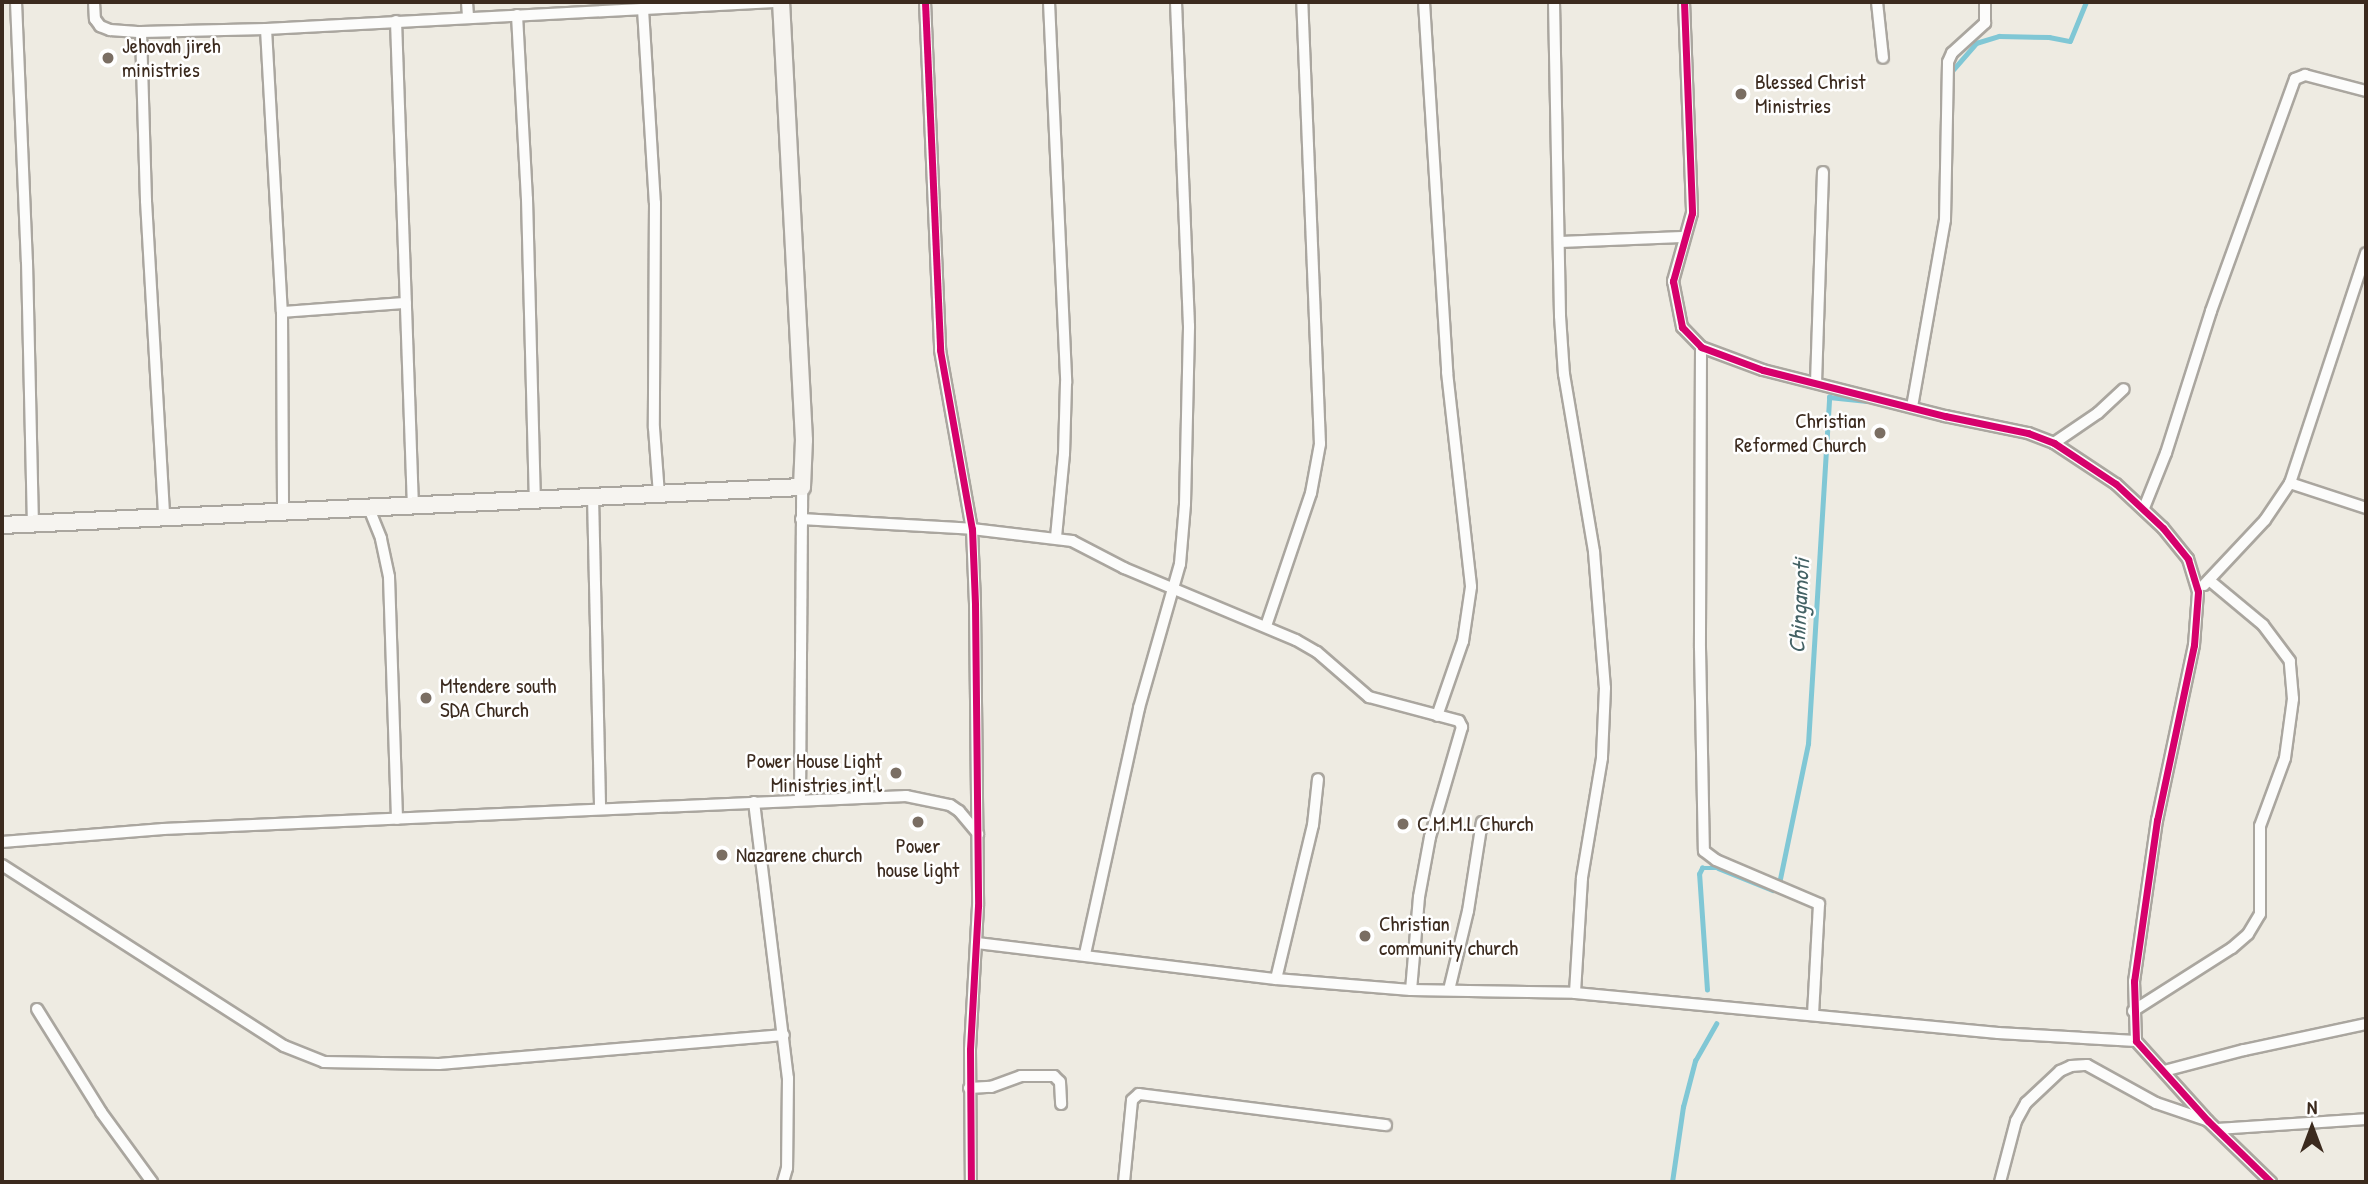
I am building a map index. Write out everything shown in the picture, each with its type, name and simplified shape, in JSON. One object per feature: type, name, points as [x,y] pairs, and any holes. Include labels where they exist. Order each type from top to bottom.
[{"type":"main road","points":[[2,525],[802,486],[804,440],[781,2]]},
{"type":"street","points":[[16,2],[27,248],[33,523]]},
{"type":"street","points":[[94,2],[95,19],[100,26],[110,30],[141,32],[266,29],[774,2]]},
{"type":"street","points":[[467,2],[468,18]]},
{"type":"street","points":[[925,2],[940,350],[972,529],[978,835],[977,943],[969,1088],[971,1182]]},
{"type":"street","points":[[1049,2],[1066,383],[1064,454],[1056,537]]},
{"type":"street","points":[[1085,954],[1139,708],[1174,590],[1185,504],[1189,326],[1176,2]]},
{"type":"street","points":[[1266,626],[1311,493],[1320,444],[1302,2]]},
{"type":"street","points":[[1424,2],[1448,384],[1471,587],[1463,641],[1437,716]]},
{"type":"street","points":[[1554,2],[1564,374],[1594,551],[1605,688],[1601,770],[1582,878],[1575,993]]},
{"type":"street","points":[[1684,2],[1692,214],[1683,237],[1673,281],[1682,327],[1701,347],[1763,370],[2028,433],[2054,443],[2098,470],[2144,508],[2188,559],[2198,592],[2194,645],[2157,820],[2134,981],[2136,1041],[2208,1121],[2271,1182]]},
{"type":"street","points":[[1877,2],[1883,58]]},
{"type":"street","points":[[1912,407],[1945,220],[1948,62],[1952,53],[1985,23],[1984,2]]},
{"type":"street","points":[[643,9],[655,203],[654,428],[659,494]]},
{"type":"street","points":[[517,15],[528,213],[535,498]]},
{"type":"street","points":[[396,21],[413,505]]},
{"type":"street","points":[[266,29],[282,312],[283,512]]},
{"type":"street","points":[[141,32],[146,201],[164,517]]},
{"type":"street","points":[[2144,508],[2166,453],[2207,323],[2295,79],[2305,75],[2366,91]]},
{"type":"street","points":[[1816,383],[1823,172]]},
{"type":"street","points":[[1559,242],[1683,237]]},
{"type":"street","points":[[2198,592],[2265,520],[2290,483],[2366,253]]},
{"type":"street","points":[[282,312],[406,303]]},
{"type":"street","points":[[1701,347],[1700,648],[1704,850],[1716,860],[1819,904],[1813,1014]]},
{"type":"street","points":[[2054,443],[2098,413],[2124,389]]},
{"type":"street","points":[[2290,483],[2366,508]]},
{"type":"street","points":[[800,800],[802,486]]},
{"type":"street","points":[[593,496],[600,809]]},
{"type":"street","points":[[368,506],[381,539],[389,576],[397,819]]},
{"type":"street","points":[[801,519],[972,529],[1072,541],[1174,590],[1266,626],[1317,652],[1369,697],[1459,721],[1462,727],[1430,837],[1419,897],[1411,989]]},
{"type":"street","points":[[2133,1011],[2232,948],[2248,934],[2260,914],[2260,826],[2286,758],[2293,699],[2290,661],[2263,625],[2209,580]]},
{"type":"street","points":[[1276,979],[1297,883],[1309,843],[1318,779]]},
{"type":"street","points":[[2,842],[163,830],[905,796],[937,801],[959,811],[978,835]]},
{"type":"street","points":[[754,802],[784,1035],[788,1139],[783,1182]]},
{"type":"street","points":[[1449,990],[1468,911],[1482,822]]},
{"type":"street","points":[[2,865],[284,1046],[324,1062],[439,1064],[784,1035]]},
{"type":"street","points":[[977,943],[1276,979],[1411,989],[1575,993],[1998,1033],[2136,1041]]},
{"type":"street","points":[[37,1009],[102,1112],[150,1181]]},
{"type":"street","points":[[2164,1071],[2244,1050],[2366,1024]]},
{"type":"street","points":[[2000,1182],[2016,1121],[2026,1103],[2060,1071],[2071,1066],[2087,1065],[2156,1102],[2208,1121]]},
{"type":"street","points":[[969,1088],[991,1087],[1021,1076],[1054,1076],[1060,1083],[1061,1104]]},
{"type":"street","points":[[1124,1182],[1130,1111],[1132,1100],[1139,1094],[1386,1125]]},
{"type":"street","points":[[2217,1129],[2366,1119]]},
{"type":"waterway","name":"Chingamoti","points":[[1952,71],[1976,43],[1999,36],[2049,37],[2070,41],[2086,2]]},
{"type":"waterway","name":"Chingamoti","points":[[1780,879],[1808,744],[1829,397],[1867,401]]},
{"type":"waterway","name":"Chingamoti","points":[[1707,990],[1699,874],[1702,868],[1718,868],[1773,890]]},
{"type":"waterway","points":[[1672,1182],[1683,1107],[1695,1061],[1716,1024]]},
{"type":"cycle path","points":[[925,2],[940,350],[972,529],[975,605],[978,906],[970,1050],[971,1182]]},
{"type":"cycle path","points":[[1684,2],[1692,213],[1673,281],[1682,327],[1701,347],[1763,370],[1945,416],[2028,433],[2054,443],[2116,484],[2163,528],[2188,559],[2198,592],[2194,645],[2157,820],[2134,981],[2136,1041],[2208,1121],[2271,1182]]},
{"type":"place","name":"Jehovah jireh ministries","points":[[108,58]]},
{"type":"place","name":"Blessed Christ Ministries","points":[[1741,94]]},
{"type":"place","name":"Christian Reformed Church","points":[[1880,433]]},
{"type":"place","name":"Mtendere south SDA Church","points":[[426,698]]},
{"type":"place","name":"Power House Light Ministries int'l","points":[[896,773]]},
{"type":"place","name":"Power house light","points":[[918,822]]},
{"type":"place","name":"C.M.M.L Church","points":[[1403,824]]},
{"type":"place","name":"Nazarene church","points":[[722,855]]},
{"type":"place","name":"Christian community church","points":[[1365,936]]}]
